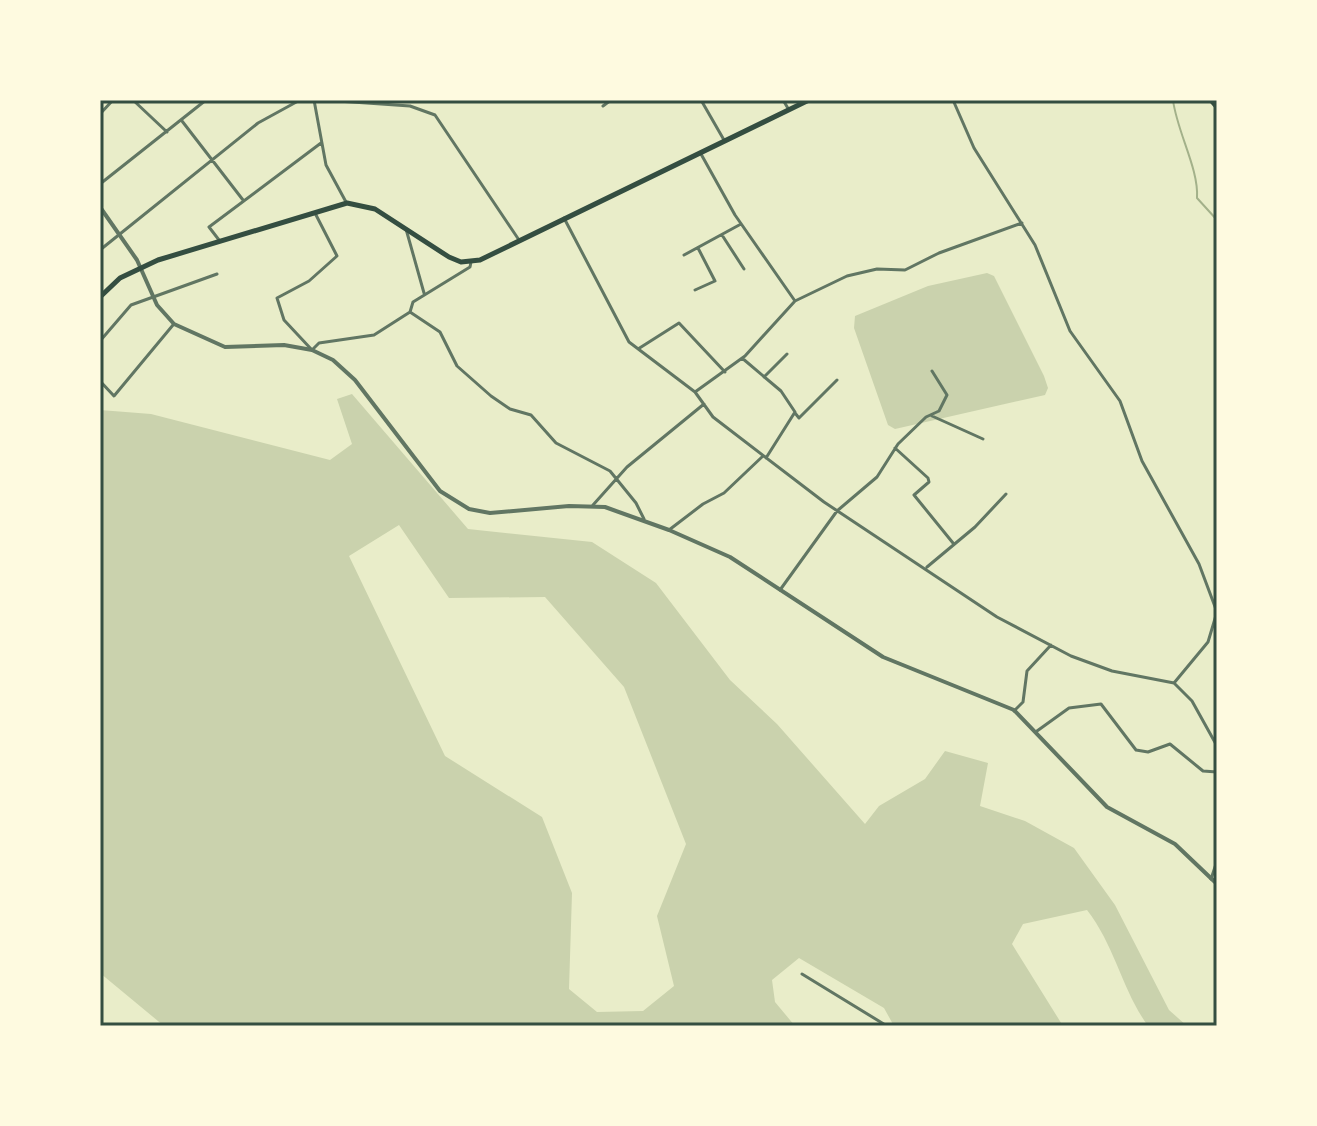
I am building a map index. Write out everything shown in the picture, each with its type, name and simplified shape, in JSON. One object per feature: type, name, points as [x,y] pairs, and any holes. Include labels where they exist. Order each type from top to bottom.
[{"type":"main road","points":[[100,297],[120,278],[141,267],[347,203],[375,209],[449,257],[471,262],[809,100]]},
{"type":"main road","points":[[1211,100],[1217,107]]},
{"type":"street","points":[[133,100],[167,132]]},
{"type":"street","points":[[100,184],[206,100]]},
{"type":"street","points":[[100,250],[258,123],[300,100]]},
{"type":"street","points":[[314,100],[326,165],[347,203]]},
{"type":"street","points":[[323,100],[410,106],[435,115],[520,241]]},
{"type":"street","points":[[603,106],[611,100]]},
{"type":"street","points":[[701,100],[724,140]]},
{"type":"street","points":[[783,100],[789,110]]},
{"type":"street","points":[[953,100],[974,148],[1035,245],[1070,331],[1120,401],[1142,461],[1199,564],[1217,612],[1208,642],[1174,683]]},
{"type":"street","points":[[100,114],[110,101]]},
{"type":"street","points":[[182,121],[244,200]]},
{"type":"street","points":[[221,241],[209,227],[321,143]]},
{"type":"street","points":[[700,153],[741,224],[795,301]]},
{"type":"street","points":[[100,207],[141,267],[151,295],[174,324],[225,347],[284,345],[312,350],[333,360],[355,380],[424,471],[456,502],[490,513],[593,505],[669,530],[730,557],[883,657],[1014,711],[1037,731],[1107,807],[1175,844],[1217,884]]},
{"type":"street","points":[[312,350],[284,320],[277,298],[309,281],[337,256],[315,213]]},
{"type":"street","points":[[564,218],[629,342],[695,392],[713,417],[837,511],[997,617],[1112,671],[1174,683],[1192,701],[1217,746]]},
{"type":"street","points":[[695,392],[742,358],[795,301],[847,276],[877,269],[905,270],[978,237],[1022,223]]},
{"type":"street","points":[[684,255],[741,224]]},
{"type":"street","points":[[406,229],[424,293]]},
{"type":"street","points":[[722,235],[744,269]]},
{"type":"street","points":[[695,290],[715,281],[698,248]]},
{"type":"street","points":[[312,350],[319,343],[374,335],[410,312],[413,302],[424,293],[470,267],[471,262]]},
{"type":"street","points":[[101,339],[131,305],[151,295],[217,274]]},
{"type":"street","points":[[410,312],[440,332],[457,366],[491,396],[510,409],[531,415],[556,443],[590,458],[619,479],[644,521]]},
{"type":"street","points":[[638,349],[679,323],[725,372]]},
{"type":"street","points":[[100,381],[114,396],[174,324]]},
{"type":"street","points":[[763,377],[787,354]]},
{"type":"street","points":[[742,358],[781,391],[799,418],[837,380]]},
{"type":"street","points":[[780,590],[837,511],[877,477],[895,448],[930,415],[939,411],[947,395],[932,371]]},
{"type":"street","points":[[593,505],[627,467],[704,404]]},
{"type":"street","points":[[669,530],[703,504],[724,493],[765,457],[795,412]]},
{"type":"street","points":[[930,415],[983,439]]},
{"type":"street","points":[[895,448],[928,478],[929,482],[914,495],[953,543]]},
{"type":"street","points":[[926,568],[975,527],[1006,494]]},
{"type":"street","points":[[1014,711],[1023,702],[1027,671],[1051,645]]},
{"type":"street","points":[[1037,731],[1069,708],[1101,704],[1136,750],[1148,752],[1170,744],[1203,771],[1217,772]]},
{"type":"street","points":[[1211,879],[1217,861]]},
{"type":"street","points":[[802,974],[887,1026]]},
{"type":"green space","points":[[987,273],[994,276],[1044,376],[1048,388],[1045,395],[895,429],[888,425],[854,328],[855,316],[928,286]]},
{"type":"green space","points":[[352,394],[468,529],[592,542],[656,583],[730,680],[777,724],[865,824],[879,806],[925,779],[945,751],[988,763],[980,806],[1025,821],[1074,848],[1115,905],[1169,1010],[1187,1026],[1148,1026],[1131,998],[1105,938],[1087,910],[1023,924],[1012,944],[1063,1026],[894,1026],[884,1008],[799,958],[772,980],[775,1002],[795,1026],[164,1026],[100,973],[100,410],[151,414],[330,460],[352,444],[337,399]],"holes":[[[399,525],[449,598],[545,597],[624,687],[686,844],[657,916],[674,986],[643,1011],[597,1012],[569,989],[572,893],[542,817],[445,756],[349,556]]]},
{"type":"waterway","points":[[1173,100],[1195,175],[1197,198],[1217,220]]}]
